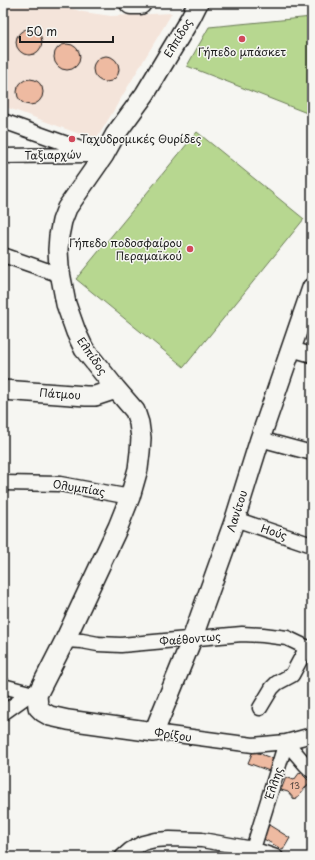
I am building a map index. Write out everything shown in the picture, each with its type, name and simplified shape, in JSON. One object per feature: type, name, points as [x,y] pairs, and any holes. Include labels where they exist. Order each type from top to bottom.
[{"type":"main road","points":[[131,3],[139,3]]},
{"type":"street","name":"Ελπίδος","points":[[34,694],[65,640],[118,527],[130,497],[138,469],[141,438],[139,423],[135,411],[84,349],[76,332],[66,304],[60,275],[58,236],[67,208],[101,155],[145,94],[198,3]]},
{"type":"street","points":[[3,121],[101,155]]},
{"type":"street","name":"Ταξιαρχών","points":[[3,156],[101,155]]},
{"type":"street","points":[[3,255],[60,275]]},
{"type":"street","name":"Λανίτου","points":[[154,732],[192,638],[235,519],[260,438],[312,288]]},
{"type":"street","points":[[290,349],[312,355]]},
{"type":"street","name":"Πάτμου","points":[[3,390],[95,396],[116,389]]},
{"type":"street","points":[[260,438],[312,453]]},
{"type":"street","name":"Ολυμπίας","points":[[3,483],[60,484],[130,497]]},
{"type":"street","name":"Ηούς","points":[[235,519],[312,545]]},
{"type":"street","name":"Φαέθοντως","points":[[65,640],[121,645],[242,634],[287,638],[310,649]]},
{"type":"street","points":[[260,708],[272,688],[277,683],[292,675],[310,649]]},
{"type":"street","points":[[3,686],[34,694]]},
{"type":"street","points":[[3,713],[34,694]]},
{"type":"street","name":"Φρίξου","points":[[34,694],[38,707],[43,712],[50,716],[68,720],[253,746],[286,742]]},
{"type":"street","points":[[312,735],[286,742],[312,771]]},
{"type":"street","name":"Έλλης","points":[[253,849],[286,742]]},
{"type":"street","points":[[122,857],[130,850],[143,843],[170,839],[202,840],[253,849],[276,857]]},
{"type":"shaded area","points":[[3,3],[55,3],[83,12],[111,16],[172,13],[96,140],[3,106]]},
{"type":"green space","points":[[312,17],[312,115],[187,66],[209,27]]},
{"type":"green space","name":"Γήπεδο ποδοσφαίρου Περαμαϊκού","points":[[197,132],[304,219],[184,367],[76,279]]},
{"type":"building","points":[[29,29],[38,33],[42,42],[38,51],[29,55],[20,51],[16,42],[20,33]]},
{"type":"building","points":[[67,44],[76,48],[80,57],[76,66],[67,70],[58,66],[54,57],[58,48]]},
{"type":"building","points":[[106,56],[115,60],[119,69],[115,78],[106,82],[97,78],[93,69],[97,60]]},
{"type":"building","points":[[30,79],[39,83],[43,92],[39,101],[30,105],[21,101],[17,92],[21,83]]},
{"type":"building","points":[[253,751],[276,760],[272,772],[248,763]]},
{"type":"building","points":[[300,772],[310,782],[295,800],[288,792],[281,790],[286,777],[294,780]]},
{"type":"building","points":[[269,825],[290,838],[283,850],[262,838]]},
{"type":"place","name":"Γήπεδο μπάσκετ","points":[[242,39]]},
{"type":"place","name":"Ταχυδρομικές Θυρίδες","points":[[72,139]]},
{"type":"place","name":"Γήπεδο ποδοσφαίρου Περαμαϊκού","points":[[190,249]]}]
